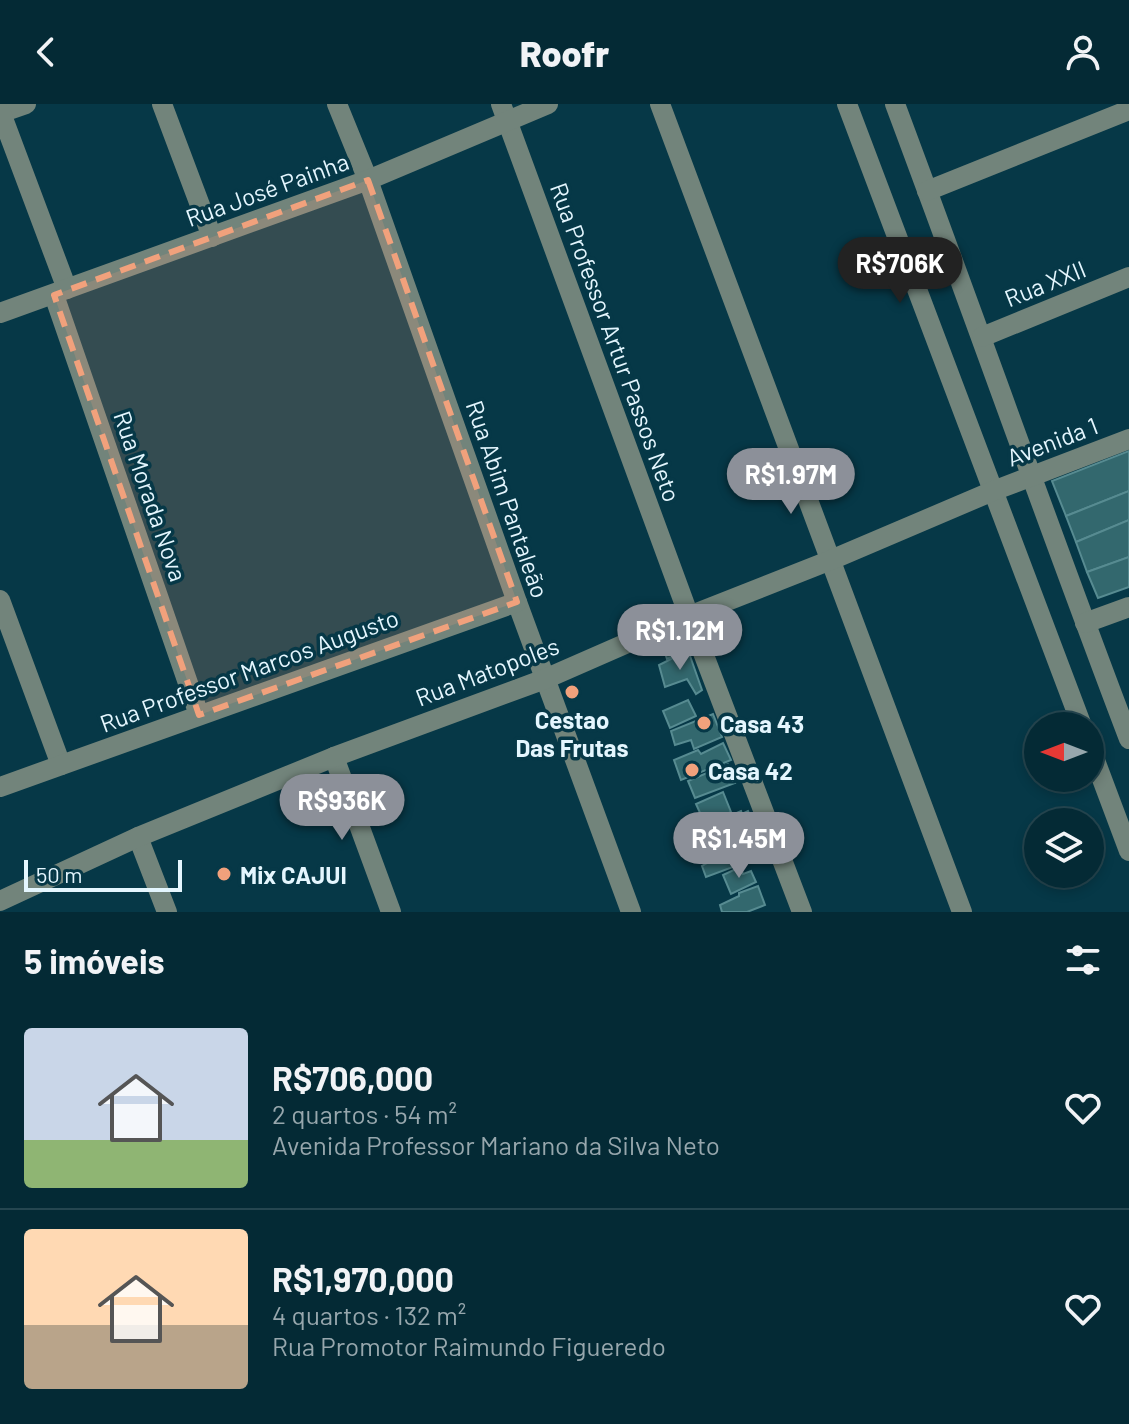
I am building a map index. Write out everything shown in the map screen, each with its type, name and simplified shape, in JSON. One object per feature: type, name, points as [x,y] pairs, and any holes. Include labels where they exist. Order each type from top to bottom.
[{"type":"street","points":[[0,113],[26,104]]},
{"type":"street","points":[[162,104],[212,237]]},
{"type":"street","name":"Rua Abim Pantaleão","points":[[337,104],[368,180],[517,602],[631,912]]},
{"type":"street","name":"Rua José Painha","points":[[0,313],[368,180],[504,113],[548,104]]},
{"type":"street","points":[[660,104],[962,912]]},
{"type":"street","points":[[847,104],[1077,712]]},
{"type":"street","points":[[895,104],[1129,739]]},
{"type":"street","points":[[927,191],[1129,110]]},
{"type":"street","name":"Rua Morada Nova","points":[[0,113],[199,715]]},
{"type":"street","name":"Rua Professor Artur Passos Neto","points":[[504,113],[689,616],[802,912]]},
{"type":"street","name":"Rua XXII","points":[[982,337],[1129,277]]},
{"type":"street","name":"Avenida 1","points":[[993,491],[1129,439]]},
{"type":"street","name":"Rua Matopoles","points":[[0,901],[138,837],[334,757],[545,679],[993,491]]},
{"type":"street","points":[[0,600],[61,765]]},
{"type":"street","name":"Rua Professor Marcos Augusto","points":[[0,787],[517,602]]},
{"type":"street","points":[[1085,623],[1129,607]]},
{"type":"street","points":[[334,757],[391,912]]},
{"type":"street","points":[[1104,784],[1129,851]]},
{"type":"street","points":[[138,837],[167,912]]},
{"type":"highlighted area","points":[[368,180],[517,602],[199,715],[54,295]]},
{"type":"building","points":[[1129,451],[1129,491],[1066,516],[1052,481]]},
{"type":"building","points":[[1129,491],[1129,520],[1076,542],[1066,516]]},
{"type":"building","points":[[1129,520],[1129,557],[1087,572],[1076,542]]},
{"type":"building","points":[[1129,557],[1129,587],[1098,598],[1087,572]]},
{"type":"building","points":[[683,635],[688,650],[678,654],[671,638]]},
{"type":"building","points":[[671,638],[678,654],[667,659],[661,642]]},
{"type":"building","points":[[689,653],[702,690],[696,694],[687,679],[665,687],[659,665]]},
{"type":"building","points":[[688,700],[696,716],[670,728],[663,711]]},
{"type":"building","name":"Casa 43","points":[[713,714],[722,737],[694,749],[691,740],[675,745],[671,731]]},
{"type":"building","name":"Casa 42","points":[[723,743],[731,760],[681,780],[674,760],[698,750],[701,754]]},
{"type":"building","points":[[728,764],[735,783],[695,798],[688,781]]},
{"type":"building","points":[[723,792],[731,812],[705,824],[696,804]]},
{"type":"building","points":[[741,811],[742,814],[748,811],[757,830],[698,853],[689,833]]},
{"type":"building","points":[[749,837],[756,852],[747,856],[749,861],[706,877],[702,866],[707,863],[705,856]]},
{"type":"building","points":[[740,867],[743,874],[751,871],[756,882],[731,894],[723,875]]},
{"type":"building","points":[[758,886],[765,905],[747,912],[722,912],[720,905]]},
{"type":"place","name":"Cestao Das Frutas","points":[[572,692]]},
{"type":"place","name":"Casa 43","points":[[704,723]]},
{"type":"place","name":"Casa 42","points":[[692,770]]},
{"type":"place","name":"Mix CAJUI","points":[[224,874]]}]
